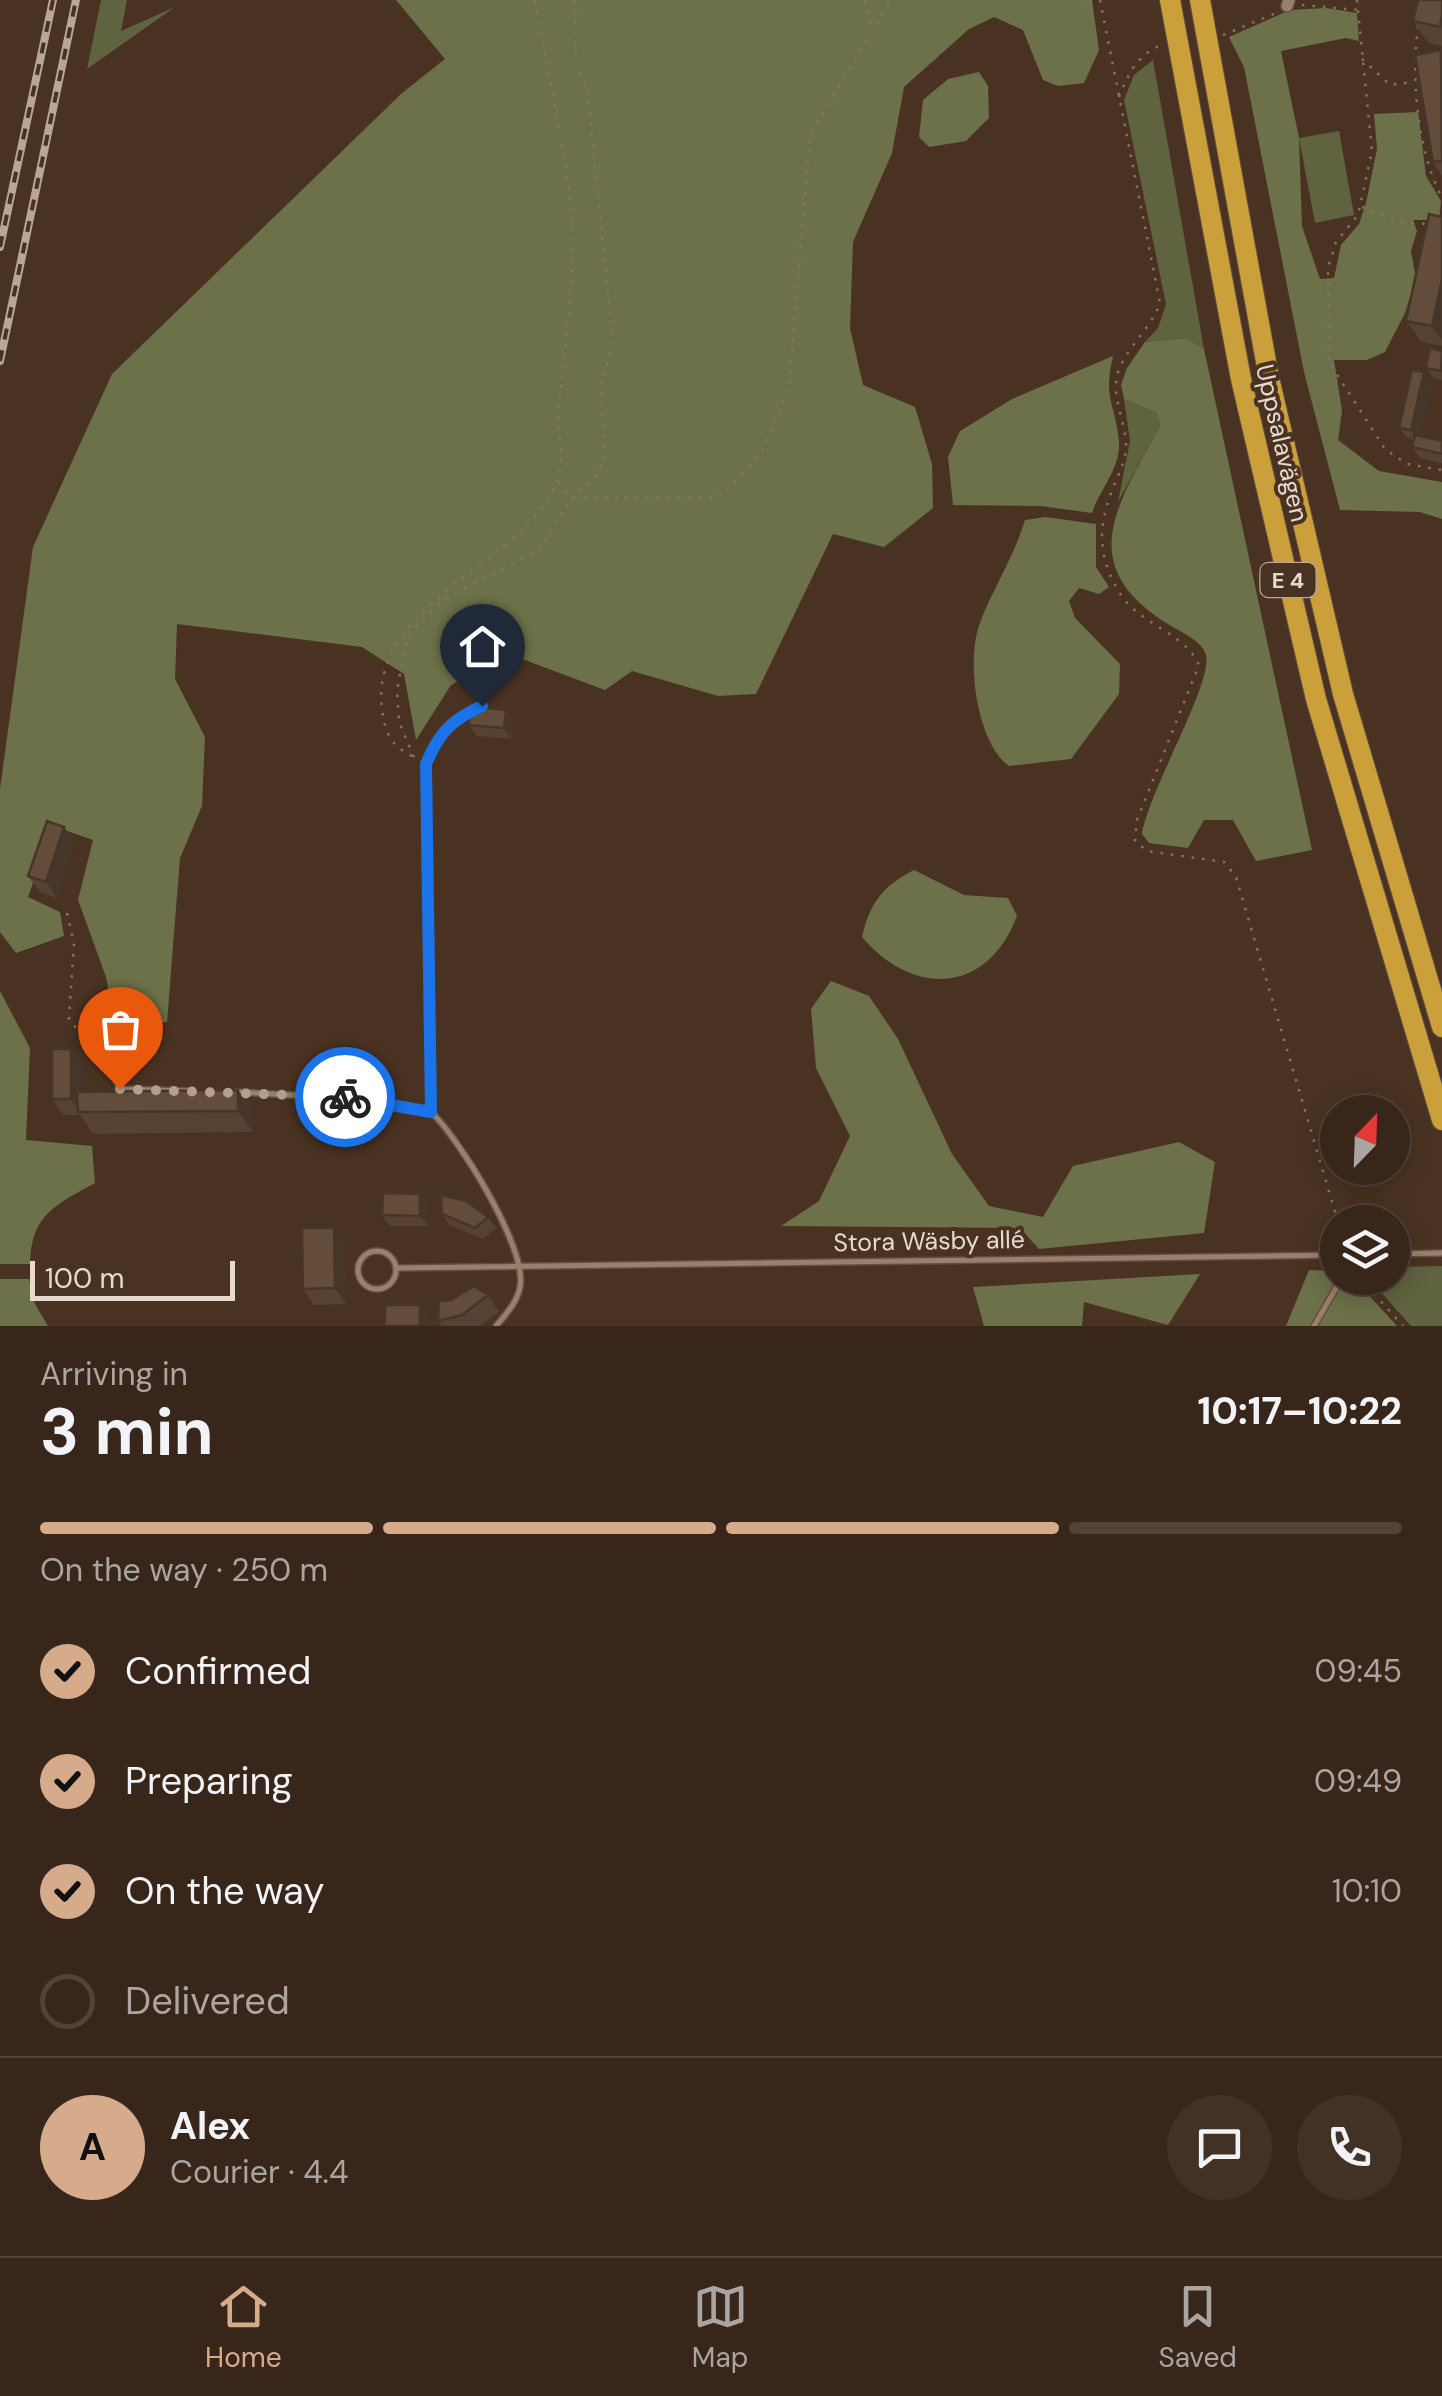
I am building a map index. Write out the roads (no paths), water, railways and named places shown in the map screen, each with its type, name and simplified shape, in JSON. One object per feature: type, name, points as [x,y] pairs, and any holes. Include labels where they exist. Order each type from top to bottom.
[{"type":"highway","name":"Uppsalavägen","points":[[1170,0],[1241,379],[1316,699],[1442,1120]]},
{"type":"highway","name":"Uppsalavägen","points":[[1200,0],[1269,378],[1334,657],[1442,1027]]},
{"type":"lane","points":[[431,1112],[426,764],[438,737],[453,719],[482,706]]},
{"type":"lane","points":[[88,1043],[111,1069],[120,1089],[195,1091]]},
{"type":"lane","points":[[232,1092],[369,1099],[431,1112],[454,1134],[515,1245],[521,1267],[520,1286],[512,1307],[496,1326]]},
{"type":"lane","points":[[373,1251],[391,1257],[396,1268],[391,1284],[376,1289],[365,1285],[358,1270],[362,1258],[373,1251]]},
{"type":"lane","points":[[1410,1254],[1442,1253]]},
{"type":"lane","name":"Stora Wäsby allé","points":[[396,1268],[1320,1255]]},
{"type":"lane","points":[[1314,1326],[1332,1295]]},
{"type":"railway","points":[[0,247],[53,0]]},
{"type":"railway","points":[[0,361],[76,0]]}]
